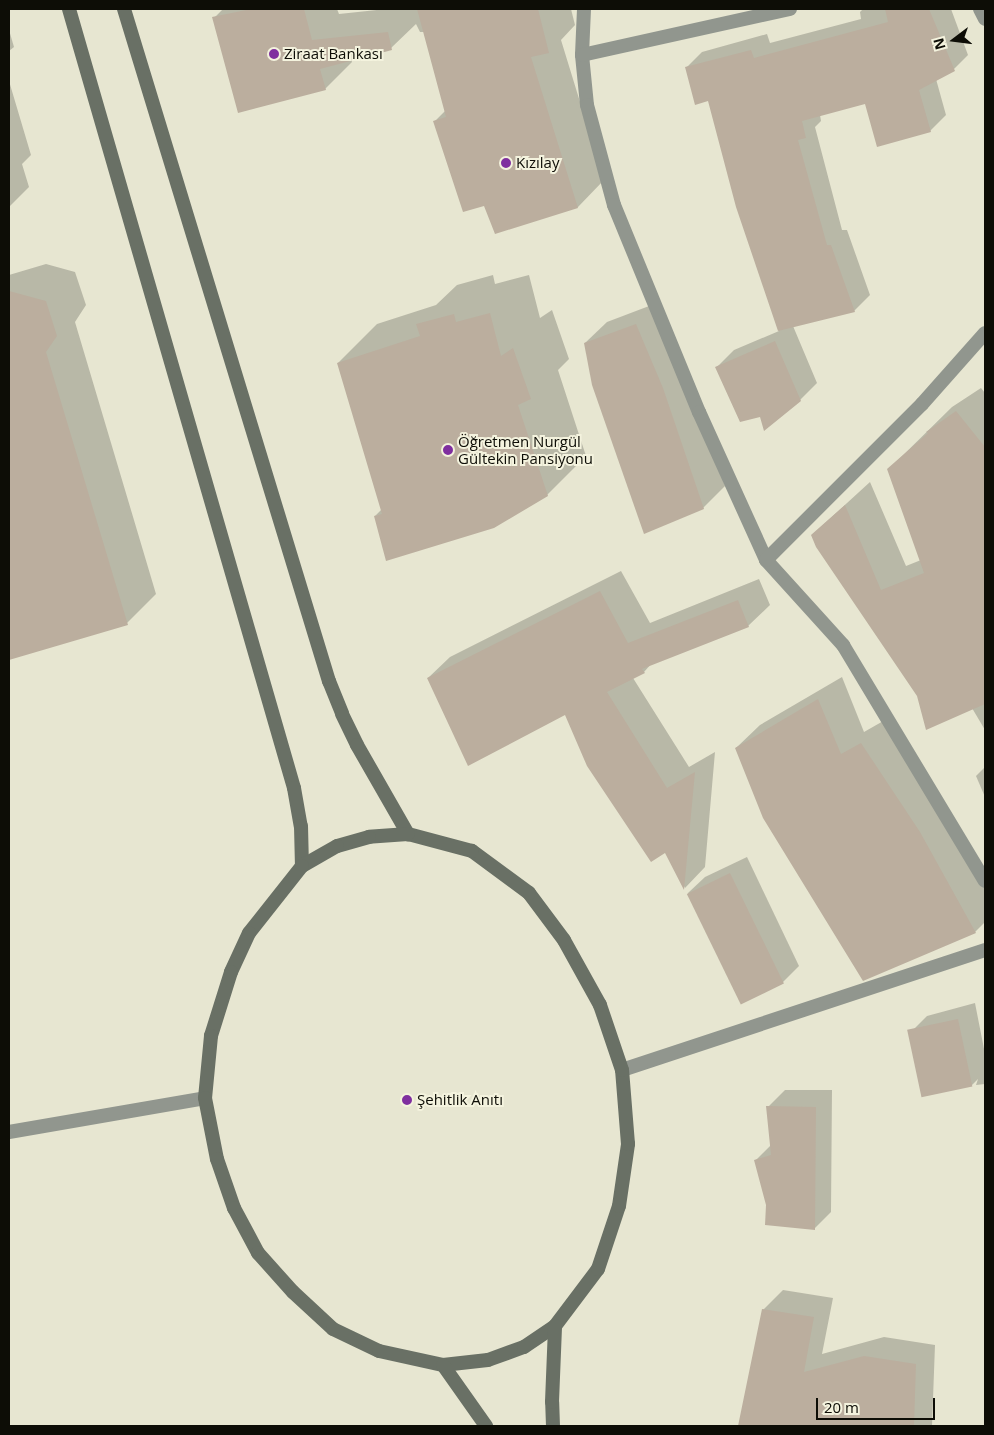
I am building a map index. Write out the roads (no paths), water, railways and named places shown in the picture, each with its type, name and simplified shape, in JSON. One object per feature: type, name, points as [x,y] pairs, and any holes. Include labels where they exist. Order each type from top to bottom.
[{"type":"main road","points":[[69,9],[294,788],[301,826],[302,866]]},
{"type":"main road","points":[[124,9],[329,681],[357,744],[408,834]]},
{"type":"main road","points":[[408,834],[472,850],[529,893],[564,940],[600,1005],[622,1070],[628,1144],[619,1206],[598,1269],[555,1326],[524,1347],[488,1360],[443,1365],[379,1351],[334,1329],[293,1292],[258,1252],[234,1208],[217,1159],[205,1098],[211,1036],[231,972],[249,934],[302,866],[337,846],[361,839],[408,834]]},
{"type":"main road","points":[[553,1426],[555,1326]]},
{"type":"main road","points":[[443,1365],[486,1426]]},
{"type":"street","points":[[584,9],[582,56],[587,105],[614,205],[699,412],[766,560],[843,645],[985,881]]},
{"type":"street","points":[[582,56],[790,9]]},
{"type":"street","points":[[980,9],[985,19]]},
{"type":"street","points":[[766,560],[922,404],[985,333]]},
{"type":"street","points":[[622,1070],[985,950]]},
{"type":"street","points":[[9,1132],[205,1098]]},
{"type":"place","name":"Ziraat Bankası","points":[[274,54]]},
{"type":"place","name":"Kızılay","points":[[506,163]]},
{"type":"place","name":"Öğretmen Nurgül Gültekin Pansiyonu","points":[[448,450]]},
{"type":"place","name":"Şehitlik Anıtı","points":[[407,1100]]}]
